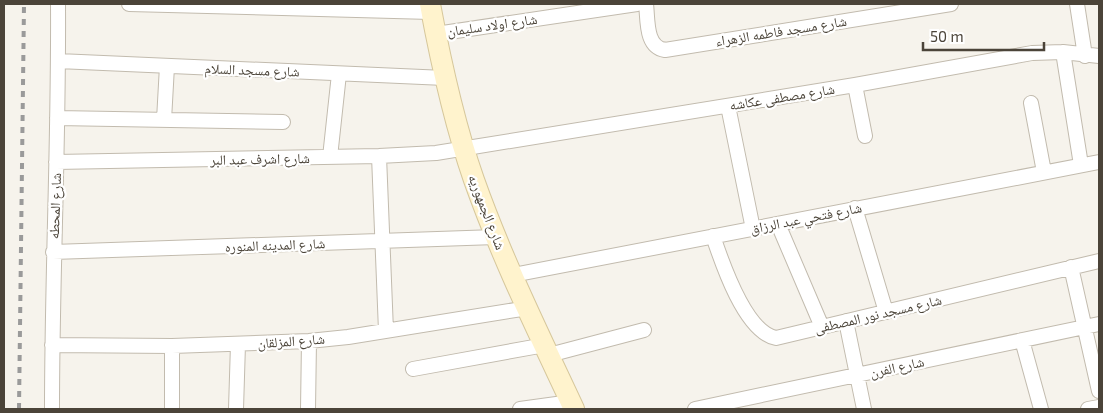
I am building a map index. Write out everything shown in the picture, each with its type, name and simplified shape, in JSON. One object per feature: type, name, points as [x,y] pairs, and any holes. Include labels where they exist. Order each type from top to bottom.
[{"type":"main road","name":"شارع الجمهوريه","points":[[430,8],[445,78],[464,148],[479,193],[496,237],[573,406]]},
{"type":"street","name":"شارع المحطه","points":[[52,409],[53,252],[58,118],[58,4]]},
{"type":"street","points":[[129,4],[430,8]]},
{"type":"street","name":"شارع اولاد سليمان","points":[[436,34],[637,4]]},
{"type":"street","name":"شارع مسجد فاطمه الزهراء","points":[[646,4],[651,40],[656,47],[665,50],[951,4]]},
{"type":"street","points":[[1077,4],[1092,56]]},
{"type":"street","points":[[1063,52],[1081,165]]},
{"type":"street","name":"شارع مصطفى عكاشه","points":[[464,148],[855,85],[1032,53],[1063,52],[1092,56]]},
{"type":"street","name":"شارع مسجد السلام","points":[[58,62],[445,78]]},
{"type":"street","points":[[164,120],[167,66]]},
{"type":"street","points":[[330,157],[339,74]]},
{"type":"street","points":[[855,85],[865,136]]},
{"type":"street","points":[[1031,103],[1044,172]]},
{"type":"street","points":[[728,106],[753,229]]},
{"type":"street","points":[[58,118],[283,122]]},
{"type":"street","name":"شارع اشرف عبد البر","points":[[56,162],[379,156],[436,153],[464,148]]},
{"type":"street","points":[[379,156],[386,331]]},
{"type":"street","name":"شارع فتحي عبد الرزاق","points":[[513,275],[1099,162]]},
{"type":"street","points":[[855,208],[886,312]]},
{"type":"street","points":[[778,224],[822,327]]},
{"type":"street","name":"شارع مسجد نور المصطفى","points":[[713,236],[733,288],[752,319],[763,333],[776,338],[1099,260]]},
{"type":"street","name":"شارع المدينه المنوره","points":[[53,252],[496,237]]},
{"type":"street","points":[[1071,267],[1099,391]]},
{"type":"street","name":"شارع المزلقان","points":[[52,344],[172,346],[309,341],[386,331],[528,308]]},
{"type":"street","points":[[846,321],[864,409]]},
{"type":"street","name":"شارع الفرن","points":[[695,409],[1099,324]]},
{"type":"street","points":[[413,370],[547,350],[644,330]]},
{"type":"street","points":[[1022,340],[1040,409]]},
{"type":"street","points":[[308,409],[309,341]]},
{"type":"street","points":[[236,409],[238,344]]},
{"type":"street","points":[[172,346],[172,409]]},
{"type":"street","points":[[520,409],[573,406]]},
{"type":"street","points":[[1088,409],[1099,407]]},
{"type":"railway","points":[[19,409],[24,4]]}]
